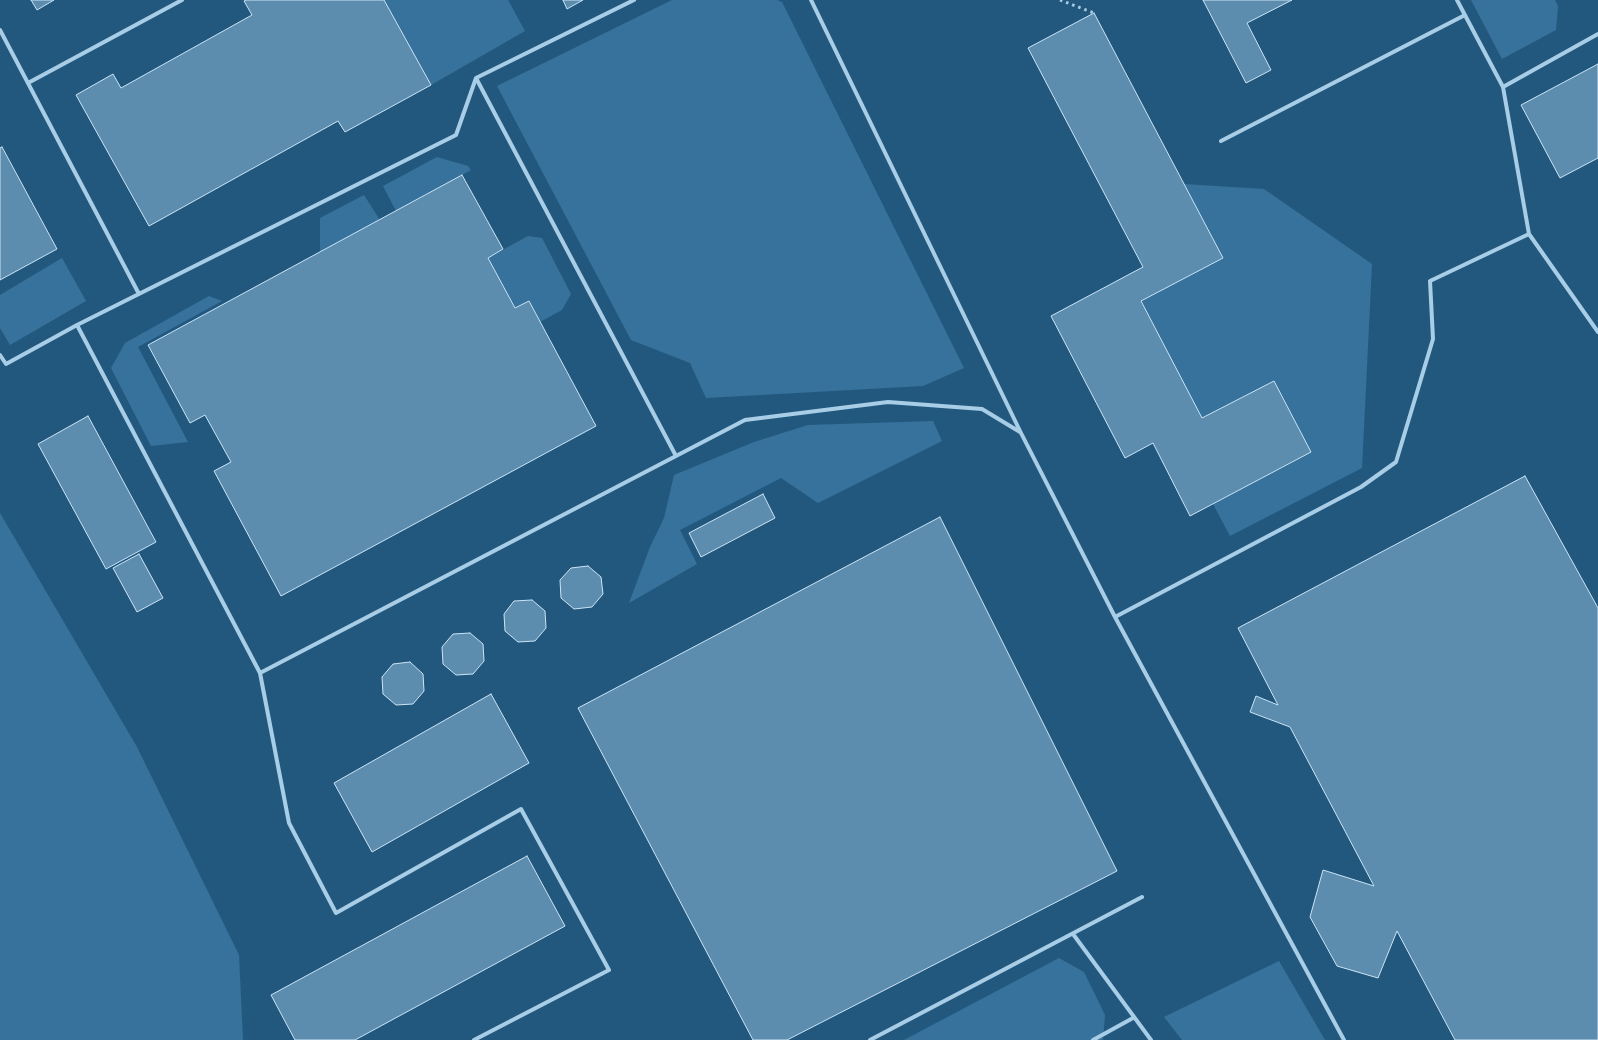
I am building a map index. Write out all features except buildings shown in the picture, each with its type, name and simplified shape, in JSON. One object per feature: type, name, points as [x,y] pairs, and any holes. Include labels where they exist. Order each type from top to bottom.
[{"type":"lane","points":[[28,84],[182,0]]},
{"type":"lane","points":[[0,355],[6,364],[77,325],[456,135],[476,78],[634,0]]},
{"type":"lane","points":[[811,0],[1021,432],[1115,617],[1344,1040]]},
{"type":"lane","points":[[1457,0],[1504,87],[1529,234],[1598,332]]},
{"type":"lane","points":[[1221,141],[1465,15]]},
{"type":"lane","points":[[0,30],[139,294]]},
{"type":"lane","points":[[1504,87],[1598,34]]},
{"type":"lane","points":[[476,78],[676,456]]},
{"type":"lane","points":[[1115,617],[1361,487],[1396,462],[1433,339],[1430,281],[1529,234]]},
{"type":"lane","points":[[77,325],[260,673],[289,823],[336,913],[521,809],[609,970],[474,1040]]},
{"type":"lane","points":[[260,673],[744,420],[888,402],[982,409],[1021,432]]},
{"type":"lane","points":[[870,1040],[1142,897]]},
{"type":"lane","points":[[1073,934],[1151,1040]]},
{"type":"lane","points":[[1093,1040],[1133,1018]]},
{"type":"path","points":[[1060,0],[1094,13]]},
{"type":"shaded area","points":[[384,0],[508,0],[525,31],[431,85]]},
{"type":"shaded area","points":[[672,0],[777,0],[782,2],[964,368],[923,386],[706,398],[690,363],[631,340],[497,86]]},
{"type":"shaded area","points":[[1471,0],[1555,0],[1558,6],[1556,30],[1502,59]]},
{"type":"shaded area","points":[[437,157],[468,166],[471,170],[396,211],[383,186]]},
{"type":"shaded area","points":[[1184,184],[1264,189],[1372,264],[1362,468],[1230,536],[1213,504],[1311,452],[1274,381],[1202,418],[1141,301],[1223,258]]},
{"type":"shaded area","points":[[364,195],[380,220],[320,252],[320,218]]},
{"type":"shaded area","points":[[528,236],[542,238],[571,294],[562,310],[540,322],[529,301],[515,308],[488,258]]},
{"type":"shaded area","points":[[62,258],[86,301],[10,345],[0,328],[0,295]]},
{"type":"shaded area","points":[[209,296],[222,301],[138,347],[188,442],[151,446],[111,368],[125,343]]},
{"type":"shaded area","points":[[933,421],[942,441],[818,503],[781,478],[680,530],[697,564],[629,603],[650,547],[664,518],[674,475],[754,442],[808,425]]},
{"type":"shaded area","points":[[0,513],[137,747],[239,955],[243,1040],[0,1040]]},
{"type":"shaded area","points":[[1059,958],[1084,972],[1105,1015],[1103,1040],[904,1040]]},
{"type":"shaded area","points":[[1279,961],[1325,1040],[1182,1040],[1164,1017]]}]
